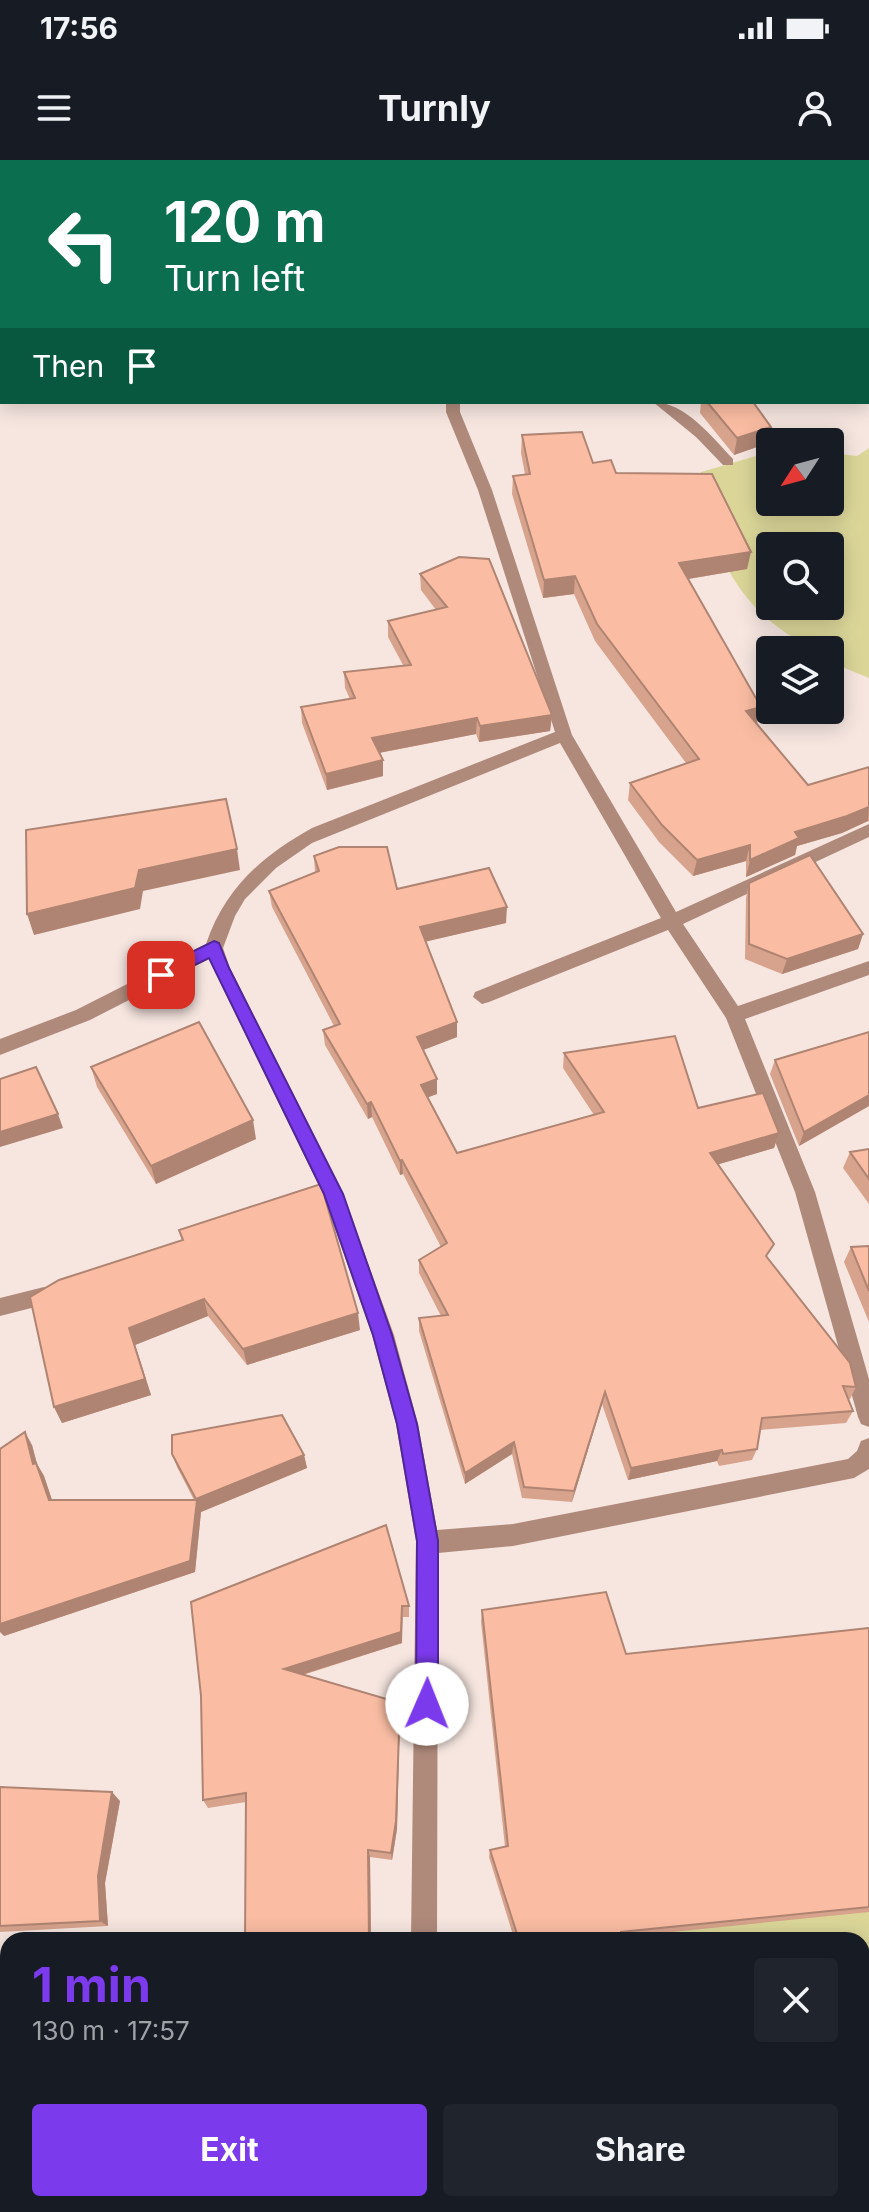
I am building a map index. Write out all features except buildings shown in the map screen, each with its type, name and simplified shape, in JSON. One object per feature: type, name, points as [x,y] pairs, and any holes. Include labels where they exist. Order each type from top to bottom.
[{"type":"street","points":[[453,404],[453,412],[485,490],[564,735],[672,921],[734,1015],[805,1192],[869,1417]]},
{"type":"street","points":[[663,404],[701,434],[728,462]]},
{"type":"street","points":[[0,1047],[83,1015],[214,948],[231,906],[259,873],[287,850],[318,832],[564,735]]},
{"type":"street","points":[[482,997],[672,921],[869,830]]},
{"type":"street","points":[[214,948],[221,968],[333,1194],[383,1335],[399,1395],[427,1541],[424,1932]]},
{"type":"street","points":[[734,1015],[869,968]]},
{"type":"street","points":[[0,1307],[44,1296]]},
{"type":"street","points":[[427,1541],[513,1535],[854,1468],[865,1458],[869,1448]]},
{"type":"shaded area","points":[[869,448],[869,678],[844,668],[844,636],[791,636],[768,620],[844,620],[844,532],[756,532],[756,608],[728,570],[692,492],[701,472],[756,456],[756,516],[844,516],[844,455],[857,456]]},
{"type":"shaded area","points":[[869,1877],[869,1932],[661,1932]]},
{"type":"route","points":[[161,975],[214,948],[221,968],[333,1194],[383,1335],[407,1424],[427,1541],[427,1704]]}]
